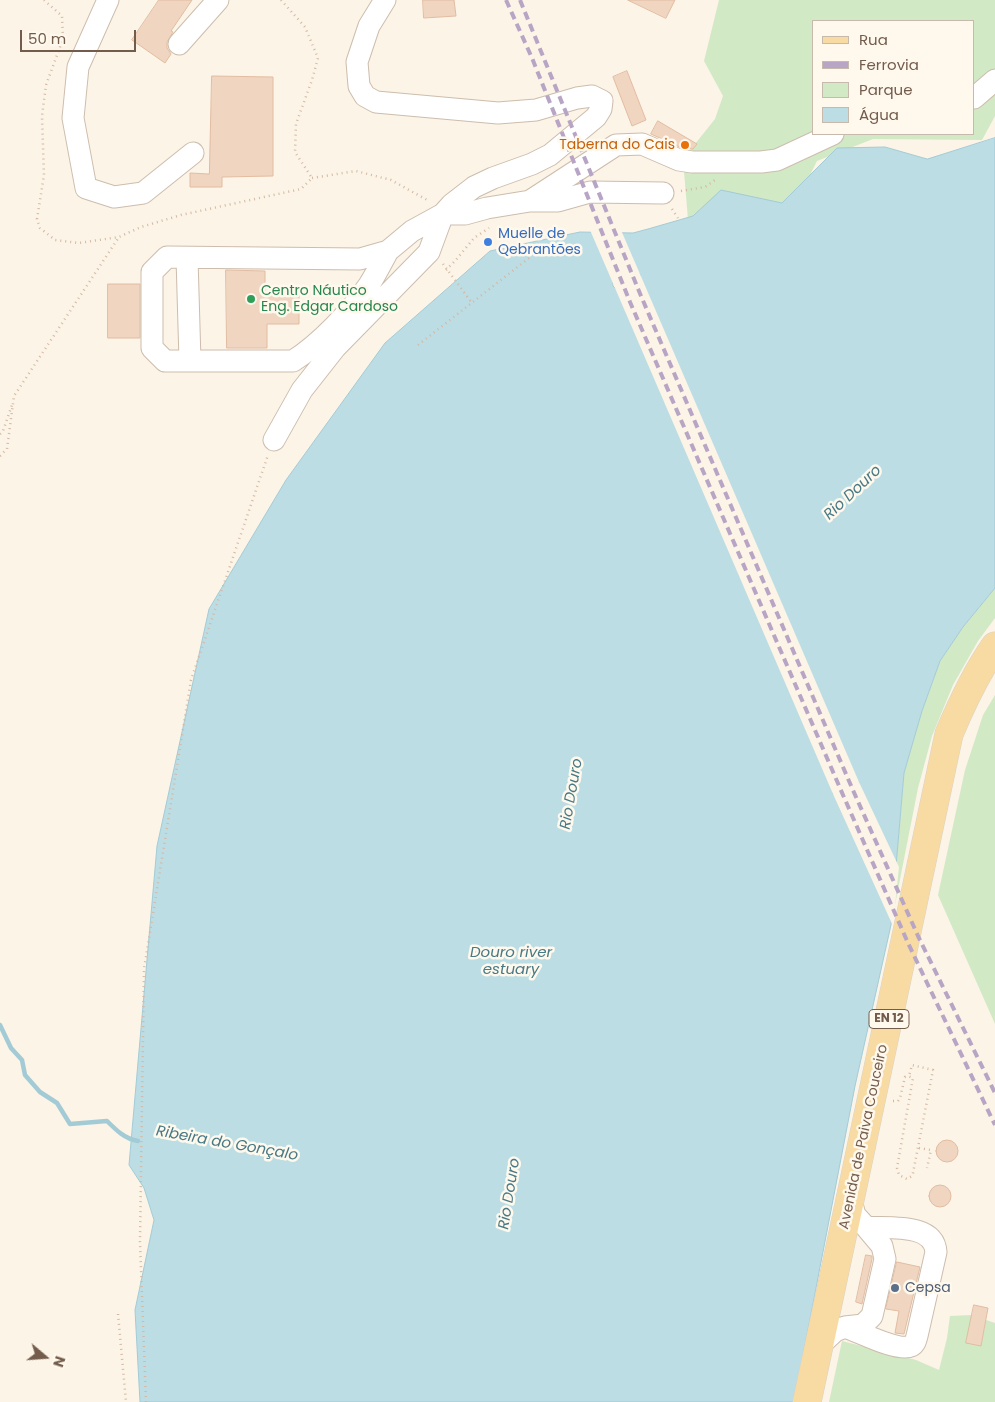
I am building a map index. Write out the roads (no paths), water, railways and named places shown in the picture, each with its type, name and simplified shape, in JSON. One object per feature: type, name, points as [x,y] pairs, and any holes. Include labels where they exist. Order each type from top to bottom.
[{"type":"main road","name":"Avenida de Paiva Couceiro","points":[[807,1402],[949,734],[966,694],[983,662],[995,646]]},
{"type":"street","points":[[108,0],[78,67],[73,118],[86,188],[114,197],[143,193],[193,152]]},
{"type":"street","points":[[179,44],[218,0]]},
{"type":"street","points":[[385,0],[369,26],[360,47],[357,62],[359,86],[365,96],[376,102],[498,113],[536,110],[576,98],[592,96],[602,101],[601,109],[596,117],[550,155],[474,187],[461,195],[444,214],[412,231],[388,251],[369,285],[341,318],[308,351],[293,361],[165,361],[152,348],[152,272],[167,257],[360,259],[388,251]]},
{"type":"street","points":[[975,97],[995,80]]},
{"type":"street","points":[[530,201],[616,145],[642,144],[680,160],[692,162],[772,161],[786,157],[831,135]]},
{"type":"street","points":[[444,214],[465,214],[487,208],[530,201],[558,201],[590,192],[663,193]]},
{"type":"street","points":[[274,440],[302,390],[335,348],[429,252],[444,214]]},
{"type":"street","points":[[187,258],[190,361]]},
{"type":"street","points":[[819,1346],[836,1331],[845,1327],[863,1325],[872,1316],[885,1259],[882,1246],[855,1215],[851,1201]]},
{"type":"street","points":[[845,1327],[892,1345],[904,1347],[915,1343],[936,1252],[934,1241],[924,1233],[905,1229],[866,1227]]},
{"type":"water","name":"Douro river estuary","points":[[995,138],[995,588],[963,627],[940,661],[922,711],[904,773],[891,925],[855,1086],[794,1402],[140,1402],[135,1310],[154,1220],[144,1188],[129,1165],[157,846],[209,609],[286,480],[385,343],[490,251],[580,232],[633,233],[693,216],[721,190],[782,203],[837,148],[885,147],[927,159]],"holes":[[[621,267],[632,267],[640,274],[640,285],[632,293],[621,294],[613,286],[613,275]],[[851,774],[859,782],[859,793],[852,801],[840,801],[833,794],[832,783],[840,775]]]},
{"type":"waterway","name":"Ribeira do Gonçalo","points":[[0,1025],[11,1048],[22,1060],[25,1075],[40,1092],[57,1103],[70,1124],[107,1121],[117,1131],[138,1141]]},
{"type":"railway","points":[[506,0],[532,58],[630,302],[843,795],[908,943],[995,1125]]},
{"type":"railway","points":[[520,0],[641,296],[852,788],[918,936],[995,1093]]},
{"type":"place","name":"Taberna do Cais","points":[[685,145]]},
{"type":"place","name":"Muelle de Qebrantões","points":[[488,242]]},
{"type":"place","name":"Centro Náutico Eng. Edgar Cardoso","points":[[251,299]]},
{"type":"place","name":"Cepsa","points":[[895,1288]]},
{"type":"water label","name":"Rio Douro","points":[[853,493]]},
{"type":"water label","name":"Rio Douro","points":[[572,794]]},
{"type":"water label","name":"Rio Douro","points":[[510,1194]]}]
